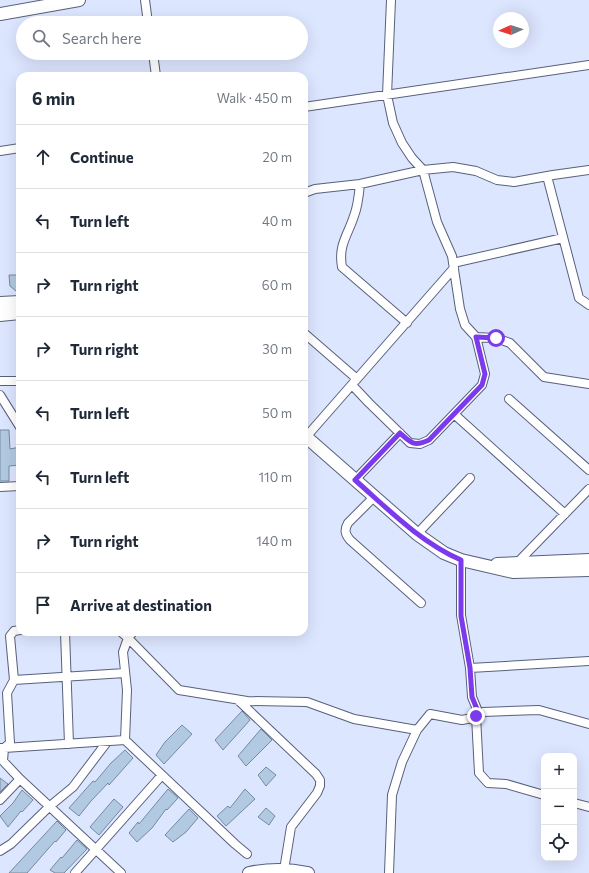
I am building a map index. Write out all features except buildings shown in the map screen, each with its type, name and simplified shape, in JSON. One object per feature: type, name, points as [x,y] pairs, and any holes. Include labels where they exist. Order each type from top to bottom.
[{"type":"street","points":[[0,14],[78,0]]},
{"type":"street","points":[[145,0],[147,16]]},
{"type":"street","points":[[308,337],[354,382],[369,403],[410,443],[420,444],[429,440],[482,385],[485,374],[476,337],[465,325],[460,309],[452,256],[437,222],[423,170],[402,144],[393,123],[387,95],[391,0]]},
{"type":"street","points":[[154,60],[155,72]]},
{"type":"street","points":[[308,106],[589,65]]},
{"type":"street","points":[[0,151],[16,149]]},
{"type":"street","points":[[308,192],[315,189],[360,184],[423,170],[453,167],[476,172],[497,180],[514,182],[589,170]]},
{"type":"street","points":[[547,176],[579,298],[589,305]]},
{"type":"street","points":[[360,184],[355,215],[342,246],[340,257],[342,267],[407,323]]},
{"type":"street","points":[[308,433],[407,323],[453,265],[563,238]]},
{"type":"street","points":[[0,306],[16,303]]},
{"type":"street","points":[[0,306],[16,312]]},
{"type":"street","points":[[476,337],[496,338],[510,343],[544,377],[589,384]]},
{"type":"street","points":[[0,381],[16,381]]},
{"type":"street","points":[[0,395],[16,421]]},
{"type":"street","points":[[509,399],[589,470]]},
{"type":"street","points":[[454,414],[565,514]]},
{"type":"street","points":[[355,480],[400,433]]},
{"type":"street","points":[[308,439],[417,534],[444,553],[461,560],[484,564],[513,572],[589,570]]},
{"type":"street","points":[[417,534],[470,478]]},
{"type":"street","points":[[0,487],[16,486]]},
{"type":"street","points":[[517,563],[589,489]]},
{"type":"street","points":[[374,497],[348,523],[345,528],[346,535],[421,603]]},
{"type":"street","points":[[461,560],[461,616],[470,668],[472,697],[478,715],[480,773],[488,783],[506,784],[541,794]]},
{"type":"street","points":[[484,564],[589,560]]},
{"type":"street","points":[[2,748],[10,743],[7,693],[14,680],[10,636],[16,631]]},
{"type":"street","points":[[65,636],[69,744]]},
{"type":"street","points":[[131,636],[123,652],[127,690],[125,740],[247,854]]},
{"type":"street","points":[[132,636],[179,690],[247,701],[307,702],[354,718],[418,730]]},
{"type":"street","points":[[470,668],[589,662]]},
{"type":"street","points":[[14,680],[125,673]]},
{"type":"street","points":[[238,699],[316,774],[320,780],[320,786],[317,793],[291,828],[284,870]]},
{"type":"street","points":[[389,873],[392,795],[402,762],[418,730],[430,714],[462,720],[484,712],[539,710],[589,724]]},
{"type":"street","points":[[2,748],[125,740]]},
{"type":"street","points":[[0,851],[11,844],[50,806],[73,787],[107,742]]},
{"type":"street","points":[[2,748],[3,761],[20,779],[121,873]]},
{"type":"street","points":[[75,873],[162,776]]},
{"type":"street","points":[[0,800],[20,779]]},
{"type":"street","points":[[577,804],[589,807]]},
{"type":"street","points":[[249,873],[270,870],[308,873]]},
{"type":"route","points":[[476,716],[479,714],[472,697],[470,668],[461,616],[461,560],[444,553],[417,534],[355,480],[400,433],[410,443],[420,444],[429,440],[482,385],[485,374],[476,337],[496,338]]}]
